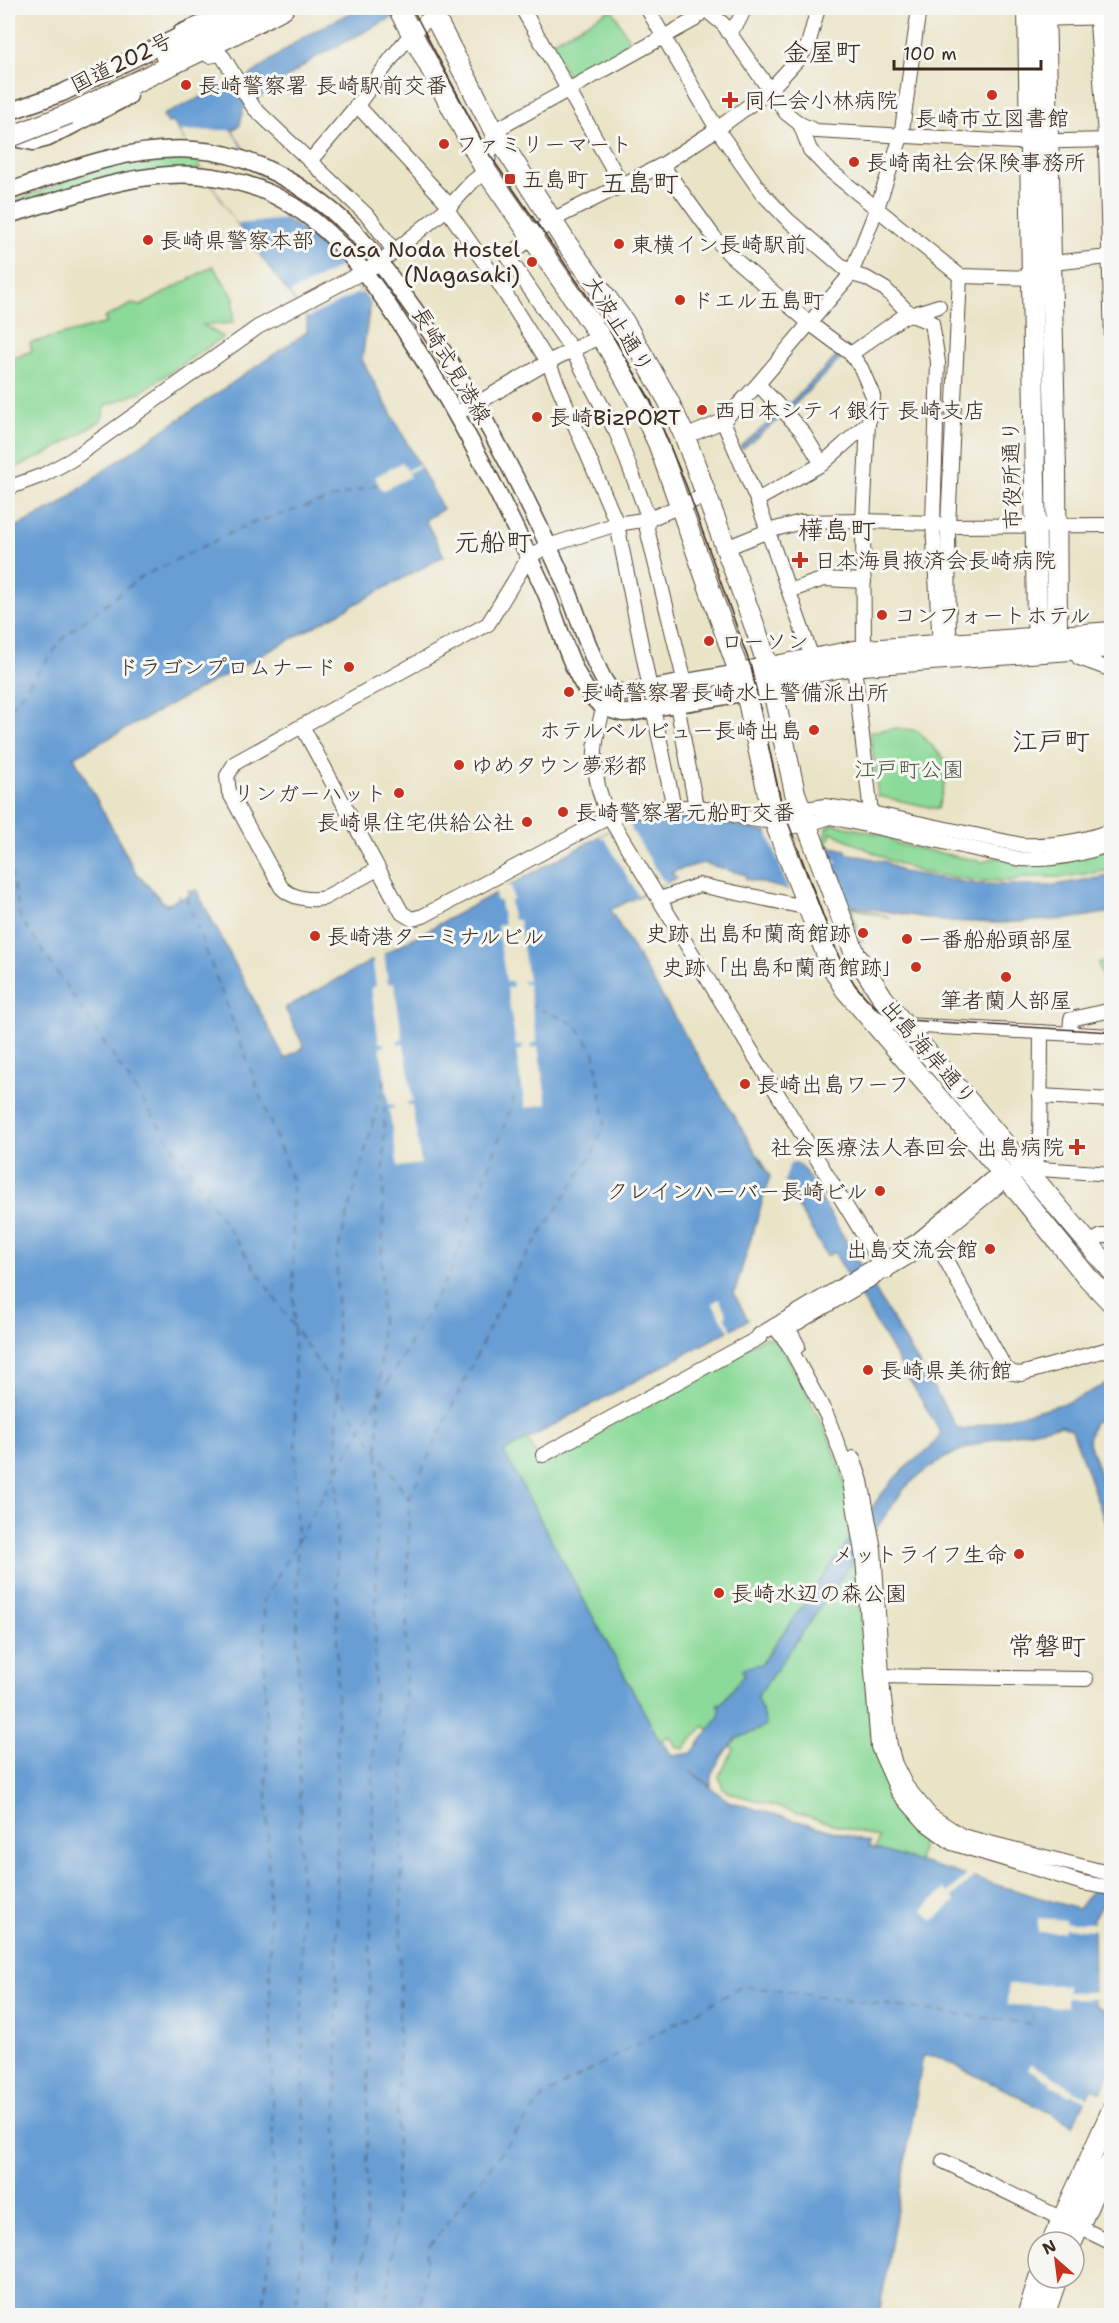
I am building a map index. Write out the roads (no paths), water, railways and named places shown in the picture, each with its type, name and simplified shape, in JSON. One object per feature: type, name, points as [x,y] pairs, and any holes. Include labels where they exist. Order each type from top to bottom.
[{"type":"highway","name":"国道202号","points":[[219,49],[246,12],[245,8]]},
{"type":"highway","name":"国道202号","points":[[8,128],[67,109],[219,49],[284,8]]},
{"type":"highway","name":"大波止通り","points":[[436,10],[494,131],[552,220],[624,321],[669,402],[707,495],[770,676]]},
{"type":"highway","name":"市役所通り","points":[[1036,13],[1039,143],[1036,526],[1047,641]]},
{"type":"highway","name":"大波止通り","points":[[405,19],[486,171],[601,336],[641,407],[682,505],[746,692]]},
{"type":"highway","name":"国道202号","points":[[8,138],[67,109],[183,40],[219,49]]},
{"type":"highway","name":"市役所通り","points":[[1038,268],[1056,525],[1047,641]]},
{"type":"highway","points":[[746,692],[770,676],[812,658],[859,658],[1047,641],[1112,632]]},
{"type":"highway","points":[[739,672],[770,676],[800,675],[859,658],[944,646],[1047,641],[1075,650],[1112,647]]},
{"type":"highway","name":"出島海岸通り","points":[[770,676],[795,793],[862,968],[904,1025],[1112,1271]]},
{"type":"highway","name":"出島海岸通り","points":[[746,692],[777,824],[830,963],[845,990],[1006,1177],[1088,1278],[1112,1303]]},
{"type":"highway","points":[[1070,2230],[1112,2110]]},
{"type":"highway","points":[[1070,2230],[1112,2160]]},
{"type":"highway","points":[[1027,2316],[1036,2290]]},
{"type":"highway","points":[[1044,2316],[1054,2290]]},
{"type":"main road","points":[[8,112],[46,99],[183,40],[181,33],[245,8]]},
{"type":"main road","points":[[46,99],[36,109],[46,130],[51,132],[94,113],[219,49]]},
{"type":"main road","points":[[26,106],[44,132],[43,140]]},
{"type":"main road","points":[[8,138],[33,142],[43,140],[94,116],[94,113]]},
{"type":"main road","name":"長崎式見港線","points":[[8,192],[128,154],[171,150],[215,152],[255,165],[296,184],[349,227],[380,263],[434,335],[476,404],[548,546],[577,612],[599,671],[610,689]]},
{"type":"main road","name":"長崎式見港線","points":[[8,215],[109,186],[152,176],[174,174],[215,177],[252,186],[297,208],[320,225],[351,256],[357,276],[409,336],[456,413],[505,505],[546,594],[580,681],[590,695],[604,706]]},
{"type":"main road","points":[[610,689],[624,693],[739,672]]},
{"type":"main road","points":[[604,706],[624,713],[746,692]]},
{"type":"street","points":[[522,8],[622,184]]},
{"type":"street","points":[[648,8],[717,129],[762,193],[788,220],[851,273],[866,278],[885,289],[911,315],[932,323],[938,362],[933,523],[944,646]]},
{"type":"street","points":[[8,488],[43,475],[71,460],[258,327],[380,263],[448,207],[486,171],[494,131],[694,20],[705,8],[723,24],[786,114],[816,131],[1039,143],[1108,141]]},
{"type":"street","points":[[728,32],[738,22],[745,8]]},
{"type":"street","points":[[685,682],[647,529],[648,519],[617,434],[572,350],[508,257],[552,220],[662,165],[717,129],[768,91],[800,57],[808,45],[818,8]]},
{"type":"street","points":[[685,437],[723,421],[758,384],[851,273],[877,208],[901,136],[919,8]]},
{"type":"street","points":[[310,161],[357,105],[405,19],[436,10]]},
{"type":"street","points":[[1036,13],[1096,12],[1112,17]]},
{"type":"street","points":[[1096,12],[1108,141],[1112,339]]},
{"type":"street","points":[[219,49],[254,108],[370,218],[394,251]]},
{"type":"street","points":[[357,105],[448,207],[549,362],[617,524],[650,689]]},
{"type":"street","points":[[800,124],[804,138],[828,169],[960,276],[1038,268],[1109,257]]},
{"type":"street","points":[[662,165],[714,237],[731,256],[808,322],[851,354],[861,368],[873,396],[872,412],[868,423],[863,521],[864,581],[859,658],[871,813]]},
{"type":"street","points":[[944,646],[960,276]]},
{"type":"street","points":[[851,354],[901,318],[939,306]]},
{"type":"street","points":[[456,413],[601,336]]},
{"type":"street","points":[[758,384],[802,430],[822,465]]},
{"type":"street","points":[[723,421],[757,500],[812,658]]},
{"type":"street","points":[[757,500],[822,465],[868,423]]},
{"type":"street","points":[[378,868],[324,898],[315,900],[291,894],[281,887],[235,803],[227,783],[227,776],[235,763],[488,624],[529,557],[548,546],[617,524],[648,519],[707,495]]},
{"type":"street","points":[[726,548],[768,531],[801,522],[863,521],[933,523],[948,526],[1112,525]]},
{"type":"street","points":[[789,591],[824,579],[864,581]]},
{"type":"street","points":[[1075,650],[1078,658],[1112,670]]},
{"type":"street","points":[[610,689],[604,706],[594,756],[598,794],[612,822],[883,1267]]},
{"type":"street","points":[[677,704],[696,807]]},
{"type":"street","points":[[653,708],[674,808]]},
{"type":"street","points":[[302,726],[402,913],[408,918],[417,919],[632,810],[696,807],[777,824],[803,818],[830,817],[1020,859],[1041,860],[1097,849],[1112,843]]},
{"type":"street","points":[[803,818],[825,806],[871,813],[1022,845],[1040,846],[1077,841],[1112,830]]},
{"type":"street","points":[[657,895],[699,885],[809,908]]},
{"type":"street","points":[[1070,1033],[1071,1019],[1112,1010]]},
{"type":"street","points":[[866,1016],[904,1025],[1112,1035]]},
{"type":"street","points":[[883,1267],[990,1180],[1006,1177],[1026,1168],[1040,1154],[1041,1032]]},
{"type":"street","points":[[1040,1096],[1112,1100]]},
{"type":"street","points":[[1026,1168],[1112,1174]]},
{"type":"street","points":[[543,1455],[935,1240],[1006,1177]]},
{"type":"street","points":[[1088,1243],[1102,1236],[1112,1236]]},
{"type":"street","points":[[935,1240],[1005,1368],[1012,1373],[1021,1374],[1112,1348]]},
{"type":"street","points":[[781,1326],[788,1344],[827,1416],[874,1549],[881,1756],[898,1792],[925,1823],[942,1836],[964,1847],[1083,1883],[1112,1888]]},
{"type":"street","points":[[862,1510],[863,1559],[877,1676],[890,1746],[895,1764],[906,1786],[931,1816],[962,1836],[1112,1874]]},
{"type":"street","points":[[877,1676],[1086,1679]]},
{"type":"street","points":[[943,2161],[1070,2230]]},
{"type":"street","points":[[1086,2235],[1112,2243]]},
{"type":"water","points":[[360,8],[417,8],[387,20],[316,57],[243,109],[240,125],[232,130],[285,219],[307,233],[324,248],[370,303],[362,360],[443,509],[425,520],[444,556],[74,757],[136,873],[166,905],[178,899],[179,896],[181,899],[190,895],[188,890],[191,892],[196,890],[285,1059],[304,1047],[285,1008],[635,817],[692,816],[846,850],[846,853],[886,862],[902,872],[975,884],[1048,886],[1111,876],[1111,912],[1068,919],[999,923],[945,921],[849,905],[746,879],[746,875],[703,863],[671,872],[677,878],[610,910],[770,1176],[734,1294],[748,1320],[504,1452],[660,1741],[662,1740],[672,1756],[692,1753],[719,1716],[720,1708],[717,1705],[721,1704],[745,1673],[741,1670],[761,1664],[881,1495],[897,1475],[928,1449],[941,1433],[834,1252],[827,1256],[790,1193],[796,1190],[792,1183],[772,1177],[761,1158],[801,1165],[957,1428],[964,1430],[1069,1402],[1111,1382],[1111,1422],[1102,1420],[1094,1422],[1088,1439],[1111,1507],[1111,1538],[1072,1430],[1062,1425],[1018,1433],[958,1451],[921,1473],[904,1489],[757,1697],[766,1724],[738,1738],[726,1750],[713,1770],[711,1786],[690,1771],[728,1801],[870,1842],[869,1847],[1078,1909],[1111,1866],[1111,1894],[1093,1918],[1094,2005],[1111,2014],[1111,2070],[1101,2092],[1092,2088],[1073,2125],[935,2056],[923,2056],[879,2315],[8,2316],[8,531],[59,505],[106,469],[307,332],[307,318],[237,224],[173,122],[168,123],[163,115],[229,84],[231,89],[302,38]]},
{"type":"water","points":[[839,354],[842,357],[784,415],[742,449],[740,447],[781,412]]},
{"type":"tram line","points":[[412,8],[489,154],[601,316],[651,401],[686,485],[751,667],[782,806],[838,955],[855,985],[882,1012],[906,1020],[1112,1032]]},
{"type":"place","name":"長崎警察署 長崎駅前交番","points":[[186,85]]},
{"type":"place","name":"長崎市立図書館","points":[[992,95]]},
{"type":"place","name":"同仁会小林病院","points":[[730,100]]},
{"type":"place","name":"ファミリーマート","points":[[444,144]]},
{"type":"place","name":"長崎南社会保険事務所","points":[[854,162]]},
{"type":"place","name":"五島町","points":[[510,179]]},
{"type":"place","name":"長崎県警察本部","points":[[148,240]]},
{"type":"place","name":"東横イン長崎駅前","points":[[619,244]]},
{"type":"place","name":"Casa Noda Hostel (Nagasaki)","points":[[532,262]]},
{"type":"place","name":"ドエル五島町","points":[[680,300]]},
{"type":"place","name":"西日本シティ銀行 長崎支店","points":[[702,410]]},
{"type":"place","name":"長崎BizPORT","points":[[537,417]]},
{"type":"place","name":"日本海員掖済会長崎病院","points":[[800,560]]},
{"type":"place","name":"コンフォートホテル","points":[[882,615]]},
{"type":"place","name":"ローソン","points":[[709,641]]},
{"type":"place","name":"ドラゴンプロムナード","points":[[349,667]]},
{"type":"place","name":"長崎警察署長崎水上警備派出所","points":[[569,692]]},
{"type":"place","name":"ホテルベルビュー長崎出島","points":[[814,730]]},
{"type":"place","name":"ゆめタウン夢彩都","points":[[459,765]]},
{"type":"place","name":"リンガーハット","points":[[399,793]]},
{"type":"place","name":"長崎警察署元船町交番","points":[[563,812]]},
{"type":"place","name":"長崎県住宅供給公社","points":[[527,822]]},
{"type":"place","name":"史跡 出島和蘭商館跡","points":[[863,933]]},
{"type":"place","name":"長崎港ターミナルビル","points":[[315,936]]},
{"type":"place","name":"一番船船頭部屋","points":[[907,939]]},
{"type":"place","name":"史跡「出島和蘭商館跡」","points":[[916,967]]},
{"type":"place","name":"筆者蘭人部屋","points":[[1006,977]]},
{"type":"place","name":"長崎出島ワーフ","points":[[745,1084]]},
{"type":"place","name":"社会医療法人春回会 出島病院","points":[[1077,1147]]},
{"type":"place","name":"クレインハーバー長崎ビル","points":[[880,1191]]},
{"type":"place","name":"出島交流会館","points":[[990,1249]]},
{"type":"place","name":"長崎県美術館","points":[[868,1370]]},
{"type":"place","name":"メットライフ生命","points":[[1019,1554]]},
{"type":"place","name":"長崎水辺の森公園","points":[[719,1593]]},
{"type":"district","name":"金屋町","points":[[822,52]]},
{"type":"district","name":"五島町","points":[[640,183]]},
{"type":"district","name":"樺島町","points":[[837,530]]},
{"type":"district","name":"元船町","points":[[493,542]]},
{"type":"district","name":"江戸町","points":[[1051,741]]},
{"type":"district","name":"常磐町","points":[[1047,1646]]},
{"type":"park label","name":"江戸町公園","points":[[909,769]]}]
